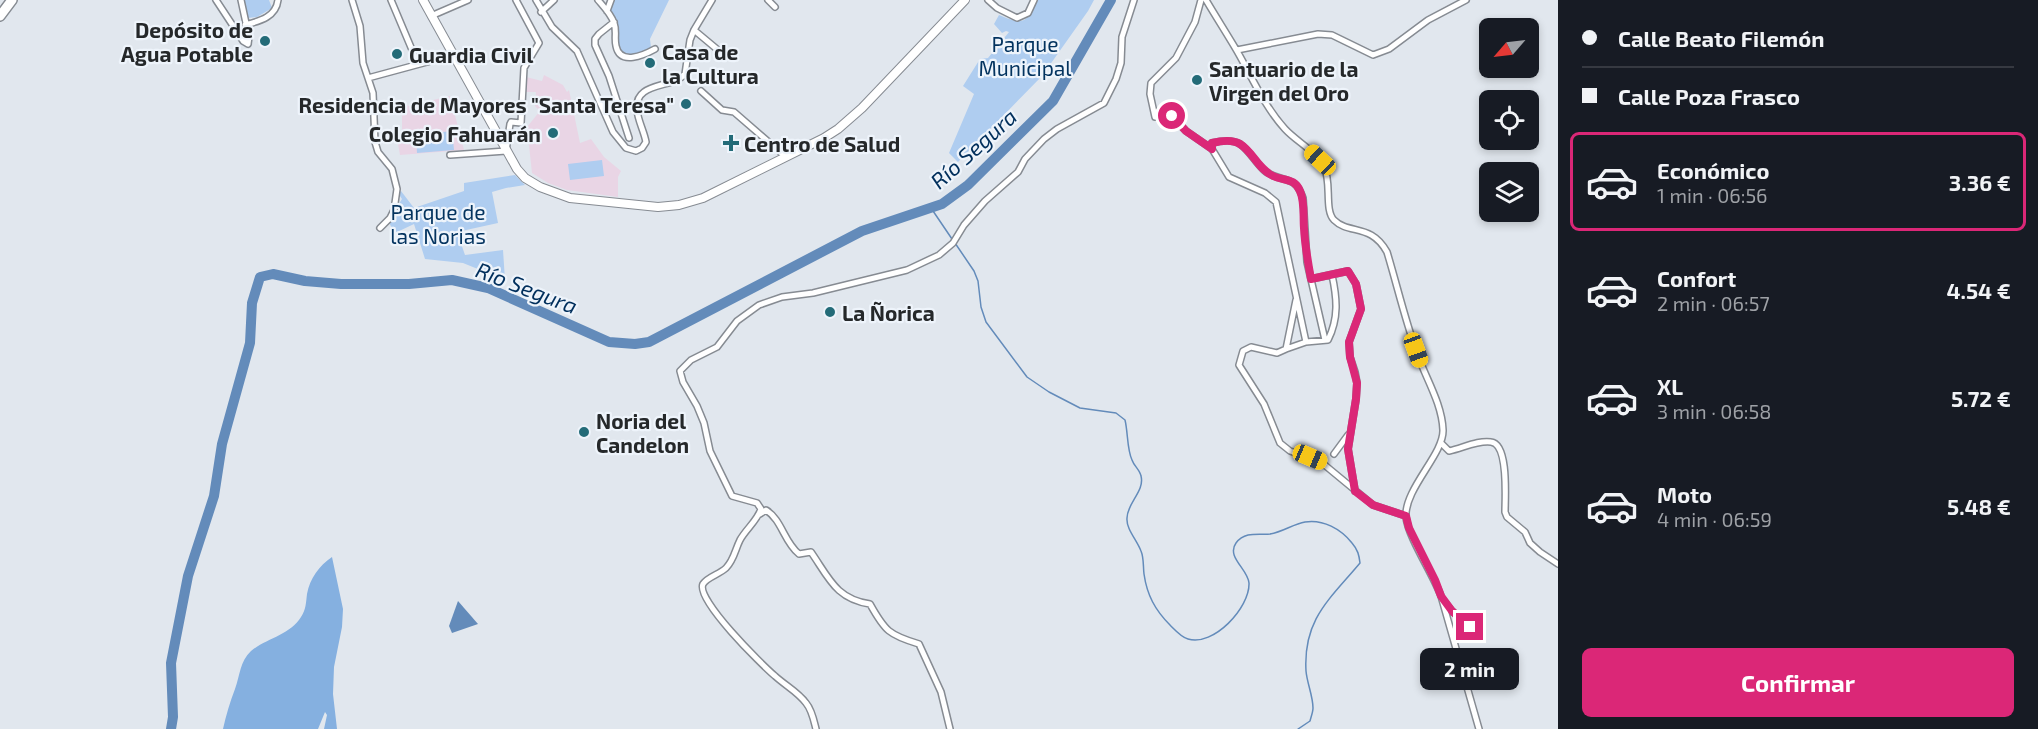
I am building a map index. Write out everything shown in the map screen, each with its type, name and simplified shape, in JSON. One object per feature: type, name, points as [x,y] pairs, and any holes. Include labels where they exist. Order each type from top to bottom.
[{"type":"main road","points":[[0,16],[10,0]]},
{"type":"street","points":[[0,4],[10,0]]},
{"type":"street","points":[[216,0],[243,41],[248,44],[249,37],[241,0]]},
{"type":"street","points":[[245,25],[270,15],[277,9],[278,0]]},
{"type":"street","points":[[352,0],[360,26],[363,63],[375,103],[375,142],[378,152],[392,169],[397,189],[394,210],[380,228]]},
{"type":"street","points":[[391,0],[418,64]]},
{"type":"street","points":[[423,0],[506,151],[525,178],[555,194],[586,201],[658,207],[679,205],[703,198],[824,138],[853,117],[965,0]]},
{"type":"street","points":[[431,16],[468,0]]},
{"type":"street","points":[[506,151],[511,122],[519,124],[522,120],[524,68],[539,43],[516,0]]},
{"type":"street","points":[[536,0],[541,12],[552,27],[577,51],[613,132],[631,151],[642,148],[646,142],[637,113],[636,105],[639,98],[646,90],[682,78],[686,74],[690,40],[712,0]]},
{"type":"street","points":[[541,12],[554,0]]},
{"type":"street","points":[[598,0],[614,22],[615,44],[620,54],[628,58],[637,57],[656,49]]},
{"type":"street","points":[[607,11],[611,0]]},
{"type":"street","points":[[768,0],[775,7]]},
{"type":"street","points":[[988,0],[997,8],[1017,18],[1028,13],[1034,0]]},
{"type":"street","points":[[816,729],[807,704],[759,661],[703,595],[704,582],[724,570],[733,560],[740,541],[761,509],[757,503],[732,496],[710,451],[698,406],[683,382],[680,371],[690,360],[717,347],[737,321],[759,305],[782,297],[813,293],[907,270],[939,255],[954,242],[964,225],[985,201],[1018,172],[1029,153],[1057,129],[1104,103],[1121,63],[1122,37],[1134,0]]},
{"type":"street","points":[[1155,117],[1150,83],[1176,58],[1195,22],[1202,0]]},
{"type":"street","points":[[1206,0],[1237,50],[1254,84],[1285,129],[1320,160],[1325,168],[1329,179],[1329,213],[1335,221],[1370,233],[1387,252],[1416,350],[1440,411],[1443,436],[1412,495],[1406,516],[1409,528],[1441,596],[1479,729]]},
{"type":"street","points":[[1237,50],[1318,34],[1332,34],[1373,55],[1389,49],[1428,20],[1466,0]]},
{"type":"street","points":[[614,22],[599,34],[595,39],[595,45],[609,76],[629,138]]},
{"type":"street","points":[[694,30],[724,55]]},
{"type":"street","points":[[368,78],[453,55]]},
{"type":"street","points":[[701,91],[722,110],[734,112],[786,157]]},
{"type":"street","points":[[1172,116],[1186,131],[1212,149],[1229,177],[1265,193],[1276,202],[1306,342]]},
{"type":"street","points":[[1212,149],[1212,143],[1220,141],[1232,141],[1239,144],[1267,172],[1288,180],[1300,188],[1311,279],[1327,340]]},
{"type":"street","points":[[450,155],[506,151]]},
{"type":"street","points":[[1311,279],[1348,271],[1352,274],[1356,284],[1361,309],[1349,342],[1350,357],[1357,383],[1348,449],[1355,491]]},
{"type":"street","points":[[1327,340],[1334,329],[1337,316],[1332,275]]},
{"type":"street","points":[[1286,349],[1296,300]]},
{"type":"street","points":[[1327,340],[1306,342],[1277,353],[1251,347],[1243,351],[1239,365],[1264,404],[1280,443],[1290,451],[1321,462],[1373,505],[1406,516]]},
{"type":"street","points":[[1334,454],[1349,433]]},
{"type":"street","points":[[1441,443],[1449,451],[1476,443],[1490,441],[1497,443],[1501,449],[1505,476],[1507,517],[1519,525],[1540,552],[1558,564]]},
{"type":"street","points":[[759,515],[766,510],[773,514],[790,548],[799,554],[811,552],[838,590],[854,602],[870,604],[883,628],[899,638],[919,644],[941,692],[950,729]]},
{"type":"street","points":[[1441,596],[1452,611],[1480,636]]},
{"type":"shaded area","name":"Colegio Fahuarán","points":[[544,75],[563,85],[567,92],[569,90],[580,143],[591,139],[604,157],[621,171],[618,177],[618,197],[567,190],[548,183],[532,173],[527,127],[540,111],[535,106],[536,92],[525,92],[526,77],[542,81]]},
{"type":"shaded area","points":[[450,96],[464,150],[400,155],[398,144],[402,136],[402,105],[407,104],[408,106]]},
{"type":"shaded area","points":[[332,557],[343,609],[334,667],[333,694],[337,729],[324,729],[327,715],[325,712],[318,729],[223,729],[245,659],[251,651],[285,632],[296,623],[304,612],[308,588],[313,578],[319,568]]},
{"type":"shaded area","points":[[458,601],[478,624],[452,633],[449,626]]},
{"type":"green space","points":[[244,0],[269,0],[272,8],[257,17],[248,18]]},
{"type":"green space","points":[[613,0],[669,0],[650,39],[651,48],[632,56],[620,51],[609,9]]},
{"type":"green space","name":"Parque Municipal","points":[[1038,0],[1094,0],[1042,76],[958,162],[949,153],[974,94],[963,86],[980,59],[988,58],[1009,32],[1002,33],[994,24],[999,15],[1014,21],[1023,20],[1030,14]]},
{"type":"green space","points":[[452,131],[454,150],[417,153],[416,135]]},
{"type":"green space","points":[[602,160],[604,176],[570,180],[568,164]]},
{"type":"green space","name":"Parque de las Norias","points":[[515,175],[525,185],[492,192],[498,223],[457,232],[465,255],[503,250],[505,280],[463,263],[425,259],[414,224],[395,233],[388,221],[402,199],[398,193],[401,191],[414,208],[464,191],[464,183]]},
{"type":"waterway","name":"Río Segura","points":[[171,729],[173,717],[171,663],[188,576],[214,496],[222,444],[250,343],[252,303],[260,277],[273,274],[305,281],[341,284],[409,284],[452,280],[488,288],[609,342],[635,344],[649,342],[862,231],[942,204],[968,185],[1053,101],[1111,0]]},
{"type":"waterway","points":[[931,208],[952,239]]},
{"type":"waterway","points":[[955,243],[978,281],[981,307],[986,322],[1027,377],[1049,392],[1080,408],[1116,413],[1125,420],[1130,456],[1142,481],[1128,513],[1128,526],[1142,554],[1145,582],[1152,602],[1181,635],[1188,639],[1198,640],[1208,637],[1219,631],[1237,614],[1248,593],[1249,583],[1235,558],[1234,548],[1240,539],[1252,534],[1275,533],[1312,521],[1337,529],[1354,546],[1360,563],[1329,599],[1314,623],[1309,637],[1306,671],[1313,710],[1310,721],[1298,729]]},
{"type":"place","name":"Depósito de Agua Potable","points":[[265,41]]},
{"type":"place","name":"Guardia Civil","points":[[397,54]]},
{"type":"place","name":"Casa de la Cultura","points":[[650,63]]},
{"type":"place","name":"Santuario de la Virgen del Oro","points":[[1197,80]]},
{"type":"place","name":"Residencia de Mayores \"Santa Teresa\"","points":[[686,104]]},
{"type":"place","name":"Colegio Fahuarán","points":[[553,133]]},
{"type":"place","name":"Centro de Salud","points":[[731,143]]},
{"type":"place","name":"La Ñorica","points":[[830,312]]},
{"type":"place","name":"Noria del Candelon","points":[[584,432]]},
{"type":"route","points":[[1172,116],[1186,131],[1212,149],[1212,143],[1220,141],[1232,141],[1239,144],[1261,168],[1300,188],[1303,198],[1307,262],[1311,279],[1348,271],[1352,274],[1361,309],[1349,342],[1350,357],[1357,383],[1348,449],[1355,491],[1373,505],[1406,516],[1409,528],[1441,596],[1452,611],[1470,627]]}]
